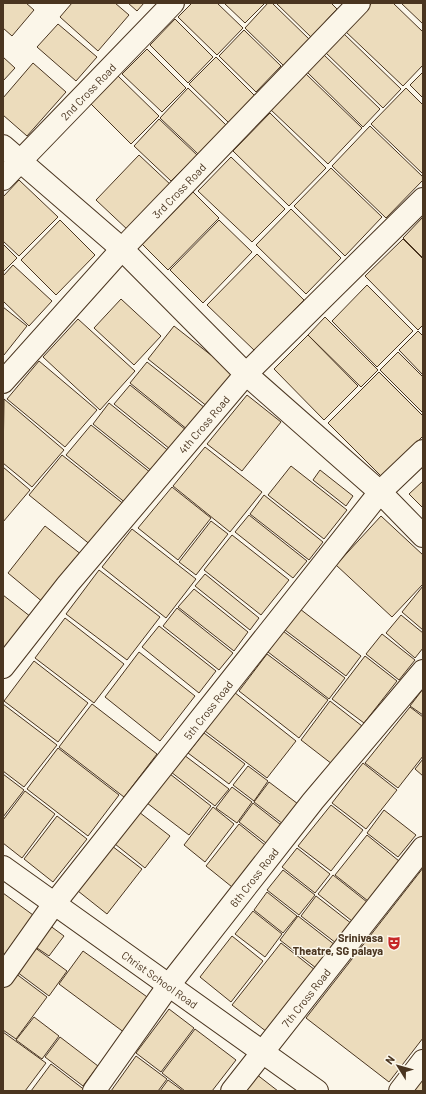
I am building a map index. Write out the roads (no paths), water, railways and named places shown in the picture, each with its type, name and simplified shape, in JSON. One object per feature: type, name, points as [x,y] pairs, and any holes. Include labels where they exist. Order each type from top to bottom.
[{"type":"street","name":"2nd Cross Road","points":[[3,179],[172,3]]},
{"type":"street","name":"3rd Cross Road","points":[[3,382],[122,249],[359,3]]},
{"type":"street","points":[[3,146],[122,249],[246,374],[380,492],[423,536]]},
{"type":"street","name":"4th Cross Road","points":[[3,667],[68,584],[246,374],[423,199]]},
{"type":"street","name":"5th Cross Road","points":[[3,976],[54,904],[380,492],[423,452]]},
{"type":"street","name":"6th Cross Road","points":[[94,1091],[169,985],[313,801],[423,671]]},
{"type":"street","name":"7th Cross Road","points":[[232,1091],[423,848]]},
{"type":"street","name":"Christ School Road","points":[[3,867],[317,1091]]},
{"type":"street","points":[[400,1091],[423,1061]]},
{"type":"place","name":"Srinivasa Theatre, SG palaya","points":[[394,943]]}]
